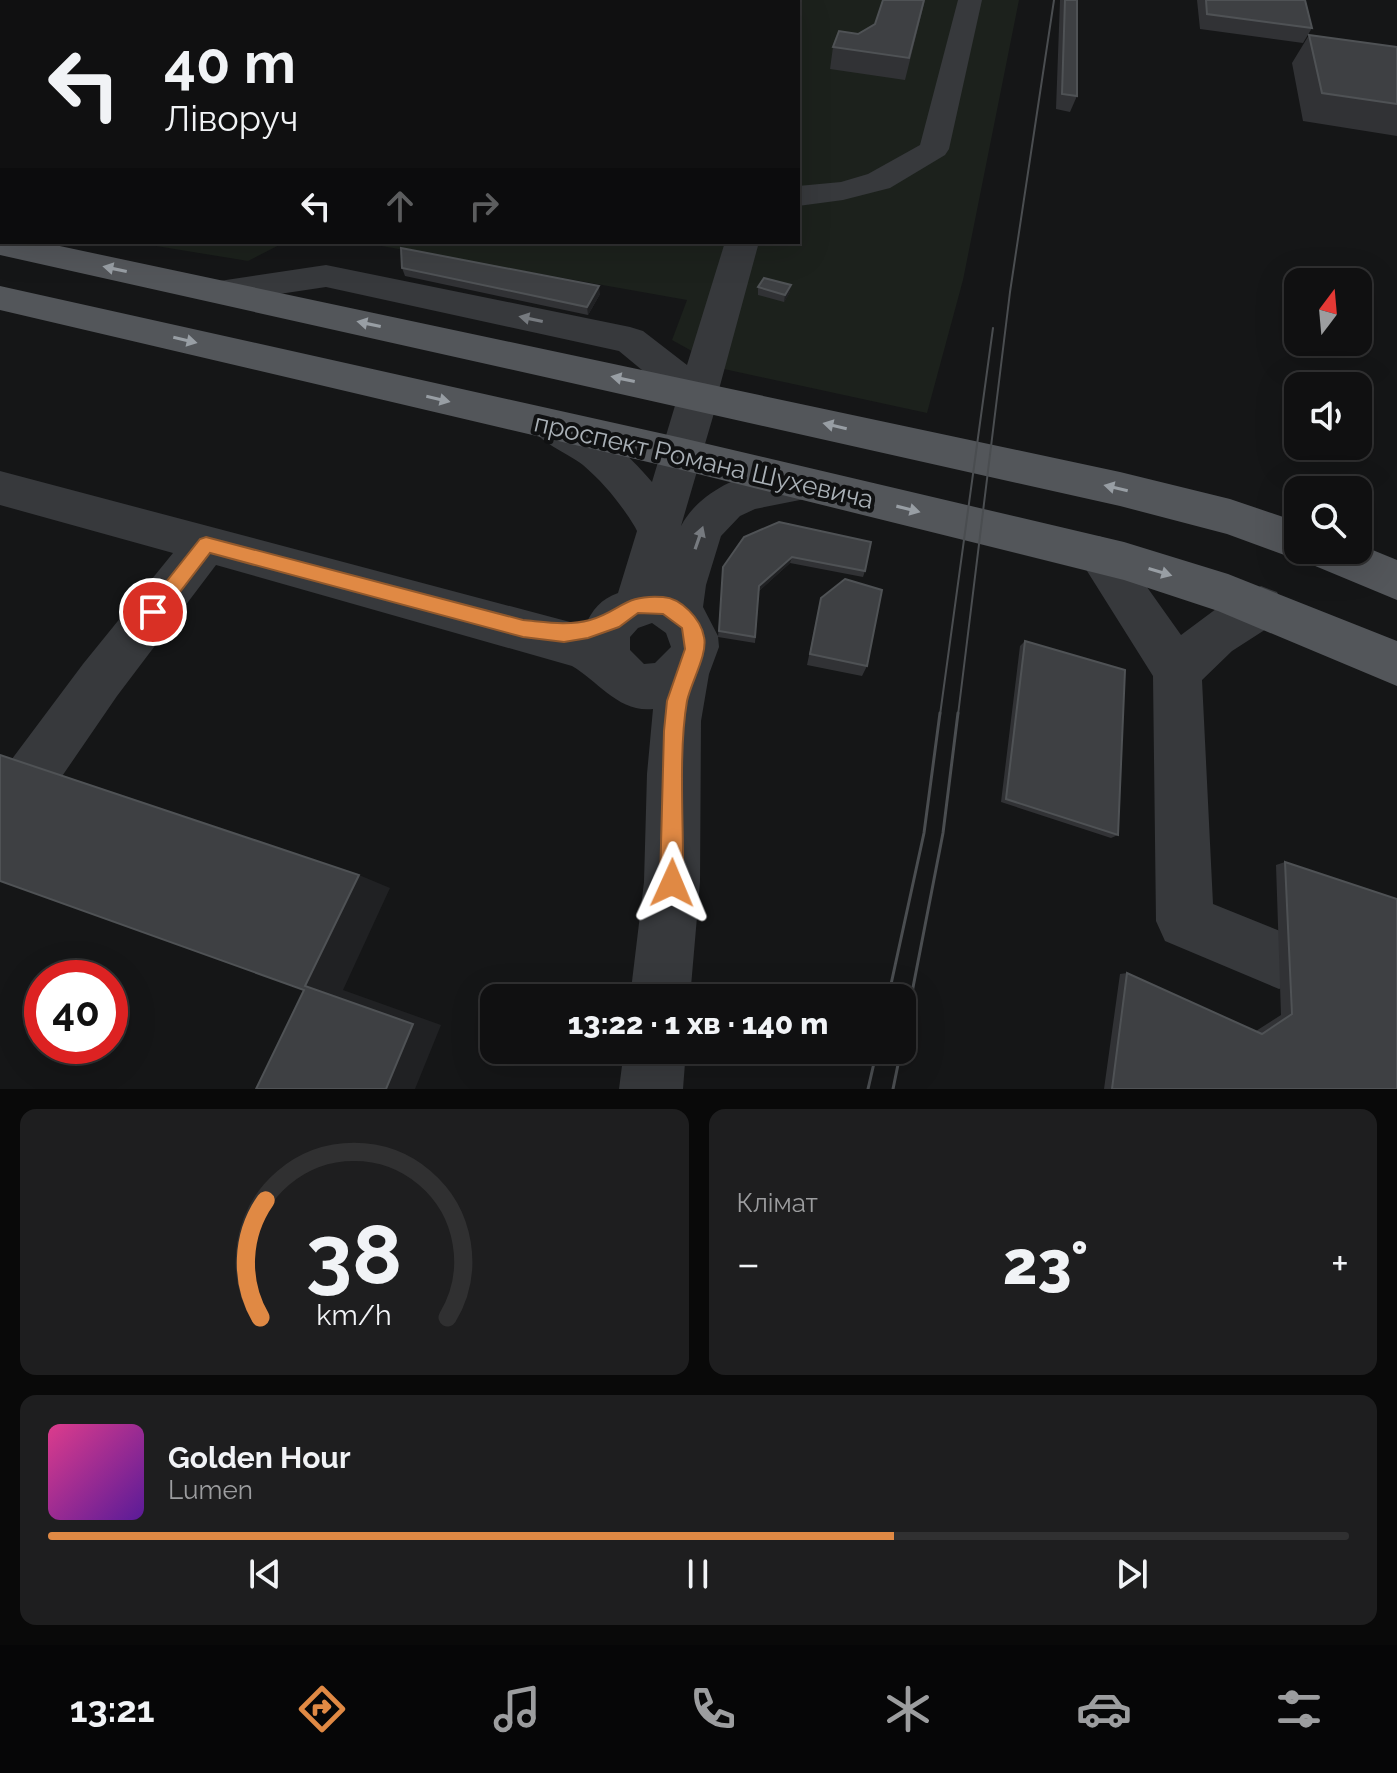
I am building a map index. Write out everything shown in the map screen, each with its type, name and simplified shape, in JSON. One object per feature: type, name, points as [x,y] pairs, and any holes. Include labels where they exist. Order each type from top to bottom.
[{"type":"main road","points":[[17,246],[1120,489],[1230,517],[1284,536]]},
{"type":"main road","name":"проспект Романа Шухевича","points":[[0,298],[682,454],[1099,555],[1228,594],[1397,664]]},
{"type":"main road","points":[[1358,564],[1397,580]]},
{"type":"street","points":[[800,196],[843,191],[879,181],[934,149],[970,0]]},
{"type":"street","points":[[674,731],[657,707],[632,636],[741,244]]},
{"type":"street","points":[[549,424],[582,440],[609,462],[637,495],[660,534]]},
{"type":"street","points":[[0,488],[585,648],[632,636],[678,599],[703,525],[717,510],[736,496],[765,488],[805,484]]},
{"type":"street","points":[[0,820],[100,680],[206,545]]},
{"type":"street","points":[[1099,555],[1156,636],[1177,673],[1185,921],[1279,960]]},
{"type":"street","points":[[1177,673],[1197,648],[1220,629],[1261,607]]},
{"type":"street","points":[[632,636],[654,686],[668,682],[686,668],[677,701],[674,731],[672,883],[661,984]]},
{"type":"street","points":[[651,1089],[654,1064]]},
{"type":"shaded area","points":[[800,0],[1019,0],[963,280],[927,413],[724,369],[672,340],[687,300],[370,244],[800,244]]},
{"type":"shaded area","points":[[144,244],[281,244],[248,261]]},
{"type":"building","points":[[883,0],[924,0],[909,58],[833,47],[839,31],[858,34],[875,24]]},
{"type":"building","points":[[1065,0],[1077,0],[1077,96],[1062,94]]},
{"type":"building","points":[[1206,0],[1305,0],[1312,28],[1207,14]]},
{"type":"building","points":[[1309,35],[1397,47],[1397,104],[1322,93]]},
{"type":"building","points":[[401,248],[599,286],[587,307],[402,268]]},
{"type":"building","points":[[764,278],[791,285],[785,295],[758,287]]},
{"type":"building","points":[[779,522],[871,542],[865,571],[792,557],[759,586],[755,637],[719,631],[723,567],[744,537]]},
{"type":"building","points":[[845,579],[882,590],[867,666],[810,654],[821,598]]},
{"type":"building","points":[[1025,641],[1125,670],[1118,835],[1006,799]]},
{"type":"building","points":[[0,755],[359,875],[305,986],[413,1024],[386,1089],[256,1089],[304,990],[0,881]]},
{"type":"building","points":[[1285,862],[1397,899],[1397,1089],[1112,1089],[1127,973],[1262,1034],[1292,1014]]},
{"type":"tram line","points":[[958,715],[1010,292],[1054,0]]},
{"type":"tram line","points":[[940,715],[993,328]]},
{"type":"tram line","points":[[891,984],[924,833],[940,713]]},
{"type":"tram line","points":[[914,984],[943,833],[958,713]]},
{"type":"tram line","points":[[868,1089],[874,1064]]},
{"type":"tram line","points":[[893,1089],[898,1064]]},
{"type":"route","points":[[153,612],[206,545],[523,629],[564,633],[588,629],[612,621],[637,605],[667,605],[680,613],[695,636],[695,650],[686,668],[677,701],[674,731],[672,883]]}]
